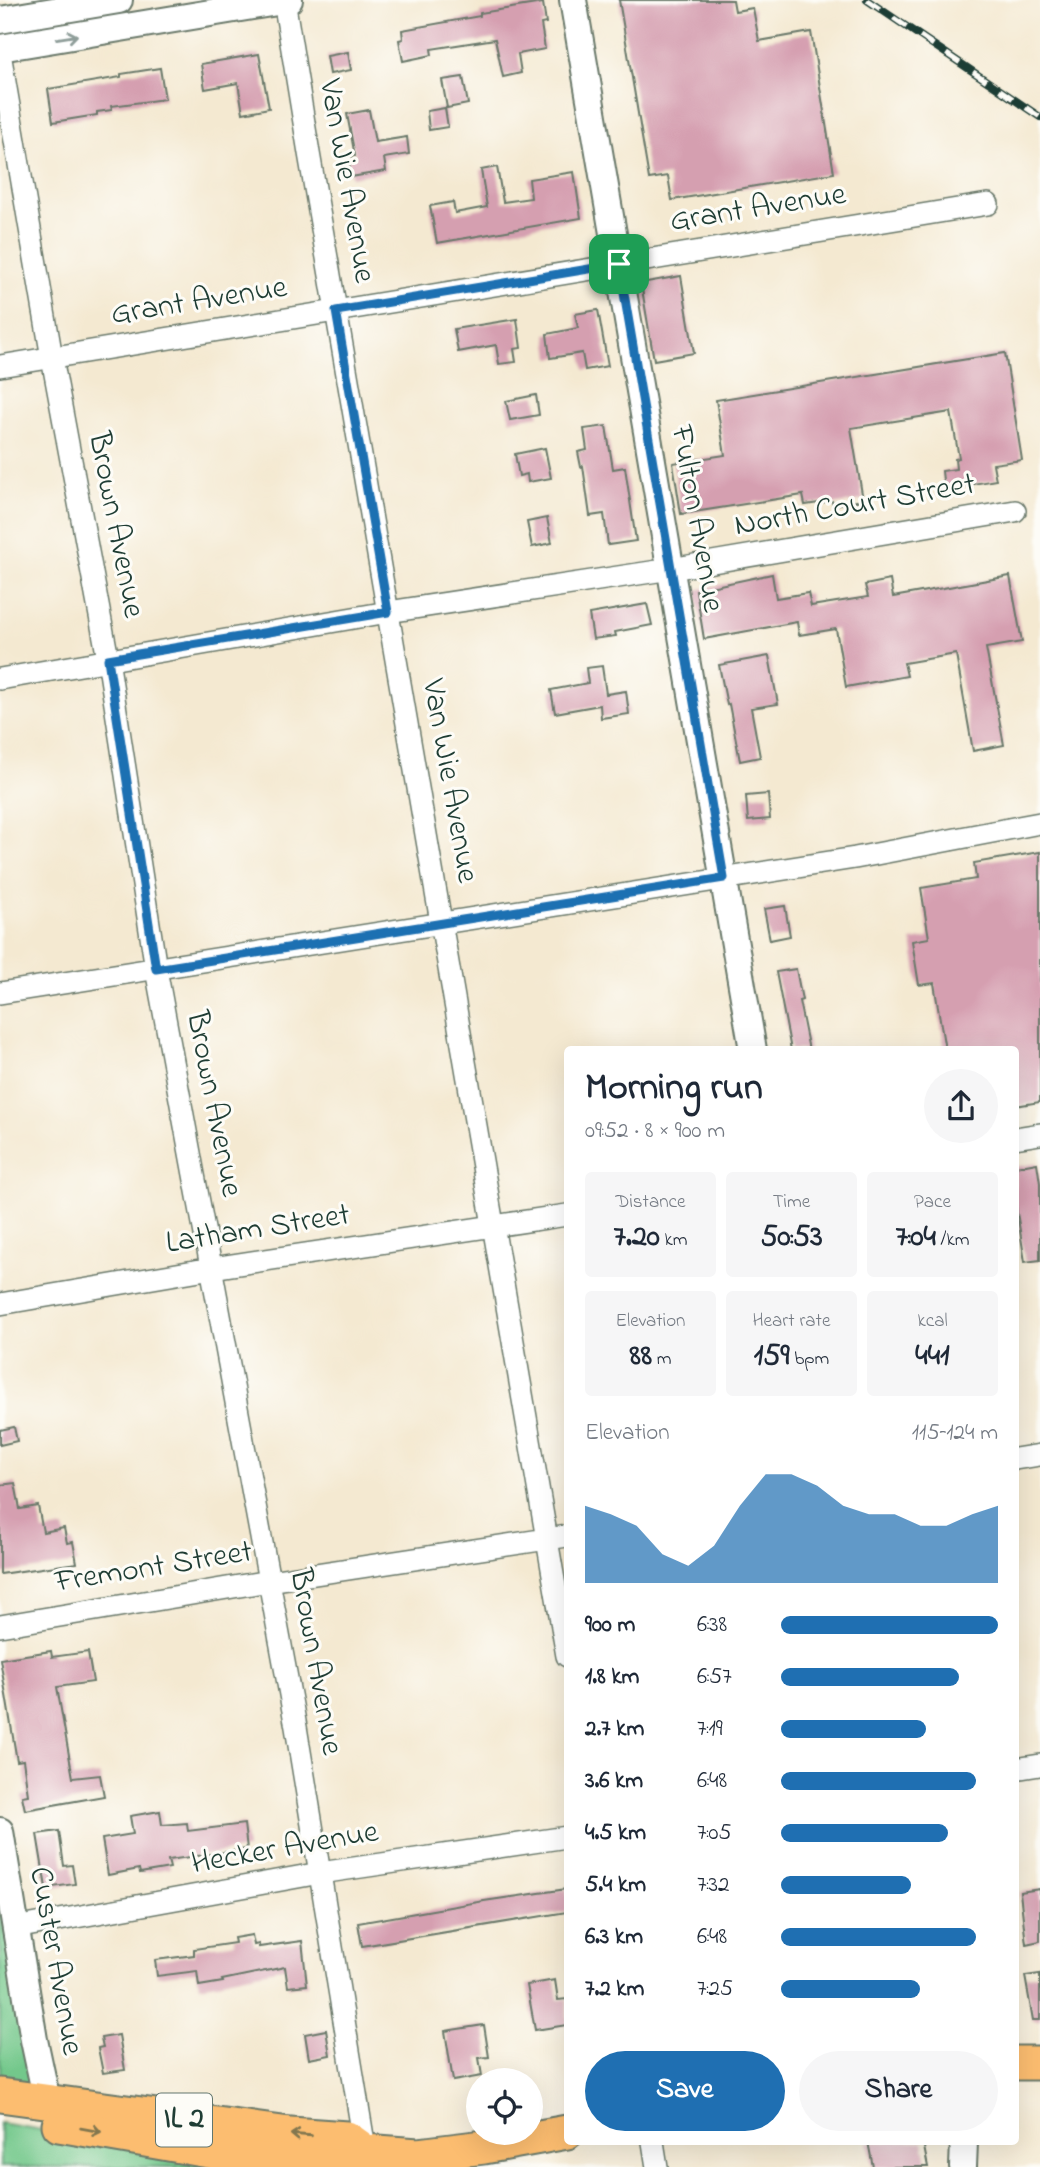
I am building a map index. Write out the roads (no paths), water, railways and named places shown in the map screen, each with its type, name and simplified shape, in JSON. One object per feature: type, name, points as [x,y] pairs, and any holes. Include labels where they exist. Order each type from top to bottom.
[{"type":"main road","points":[[1019,2063],[1040,2063]]},
{"type":"main road","name":"IL 2","points":[[0,2095],[290,2134],[347,2138],[367,2159]]},
{"type":"main road","name":"IL 2","points":[[0,2115],[255,2159],[327,2166],[352,2166],[367,2159],[484,2147],[564,2133]]},
{"type":"street","points":[[0,20],[119,0]]},
{"type":"street","points":[[0,51],[286,0]]},
{"type":"street","name":"Van Wie Avenue","points":[[286,0],[336,311],[493,1227],[557,1537],[564,1620]]},
{"type":"street","name":"Fulton Avenue","points":[[573,0],[752,1046]]},
{"type":"street","name":"Brown Avenue","points":[[0,51],[52,358],[108,659],[156,969],[296,1727],[367,2159]]},
{"type":"street","name":"Grant Avenue","points":[[0,366],[988,204]]},
{"type":"street","name":"North Court Street","points":[[0,679],[388,612],[671,569],[1015,511]]},
{"type":"street","points":[[0,993],[855,858],[1040,823]]},
{"type":"street","points":[[1019,1137],[1040,1134]]},
{"type":"street","name":"Latham Street","points":[[0,1304],[212,1268],[564,1215]]},
{"type":"street","points":[[1019,1459],[1040,1455]]},
{"type":"street","name":"Fremont Street","points":[[0,1626],[557,1537]]},
{"type":"street","points":[[1019,1768],[1040,1765]]},
{"type":"street","name":"Custer Avenue","points":[[0,1831],[34,2040],[47,2101]]},
{"type":"street","name":"Hecker Avenue","points":[[15,1928],[320,1873],[564,1837]]},
{"type":"street","points":[[653,2145],[657,2167]]},
{"type":"street","points":[[963,2167],[964,2145]]},
{"type":"railway","points":[[867,0],[1040,117]]}]
